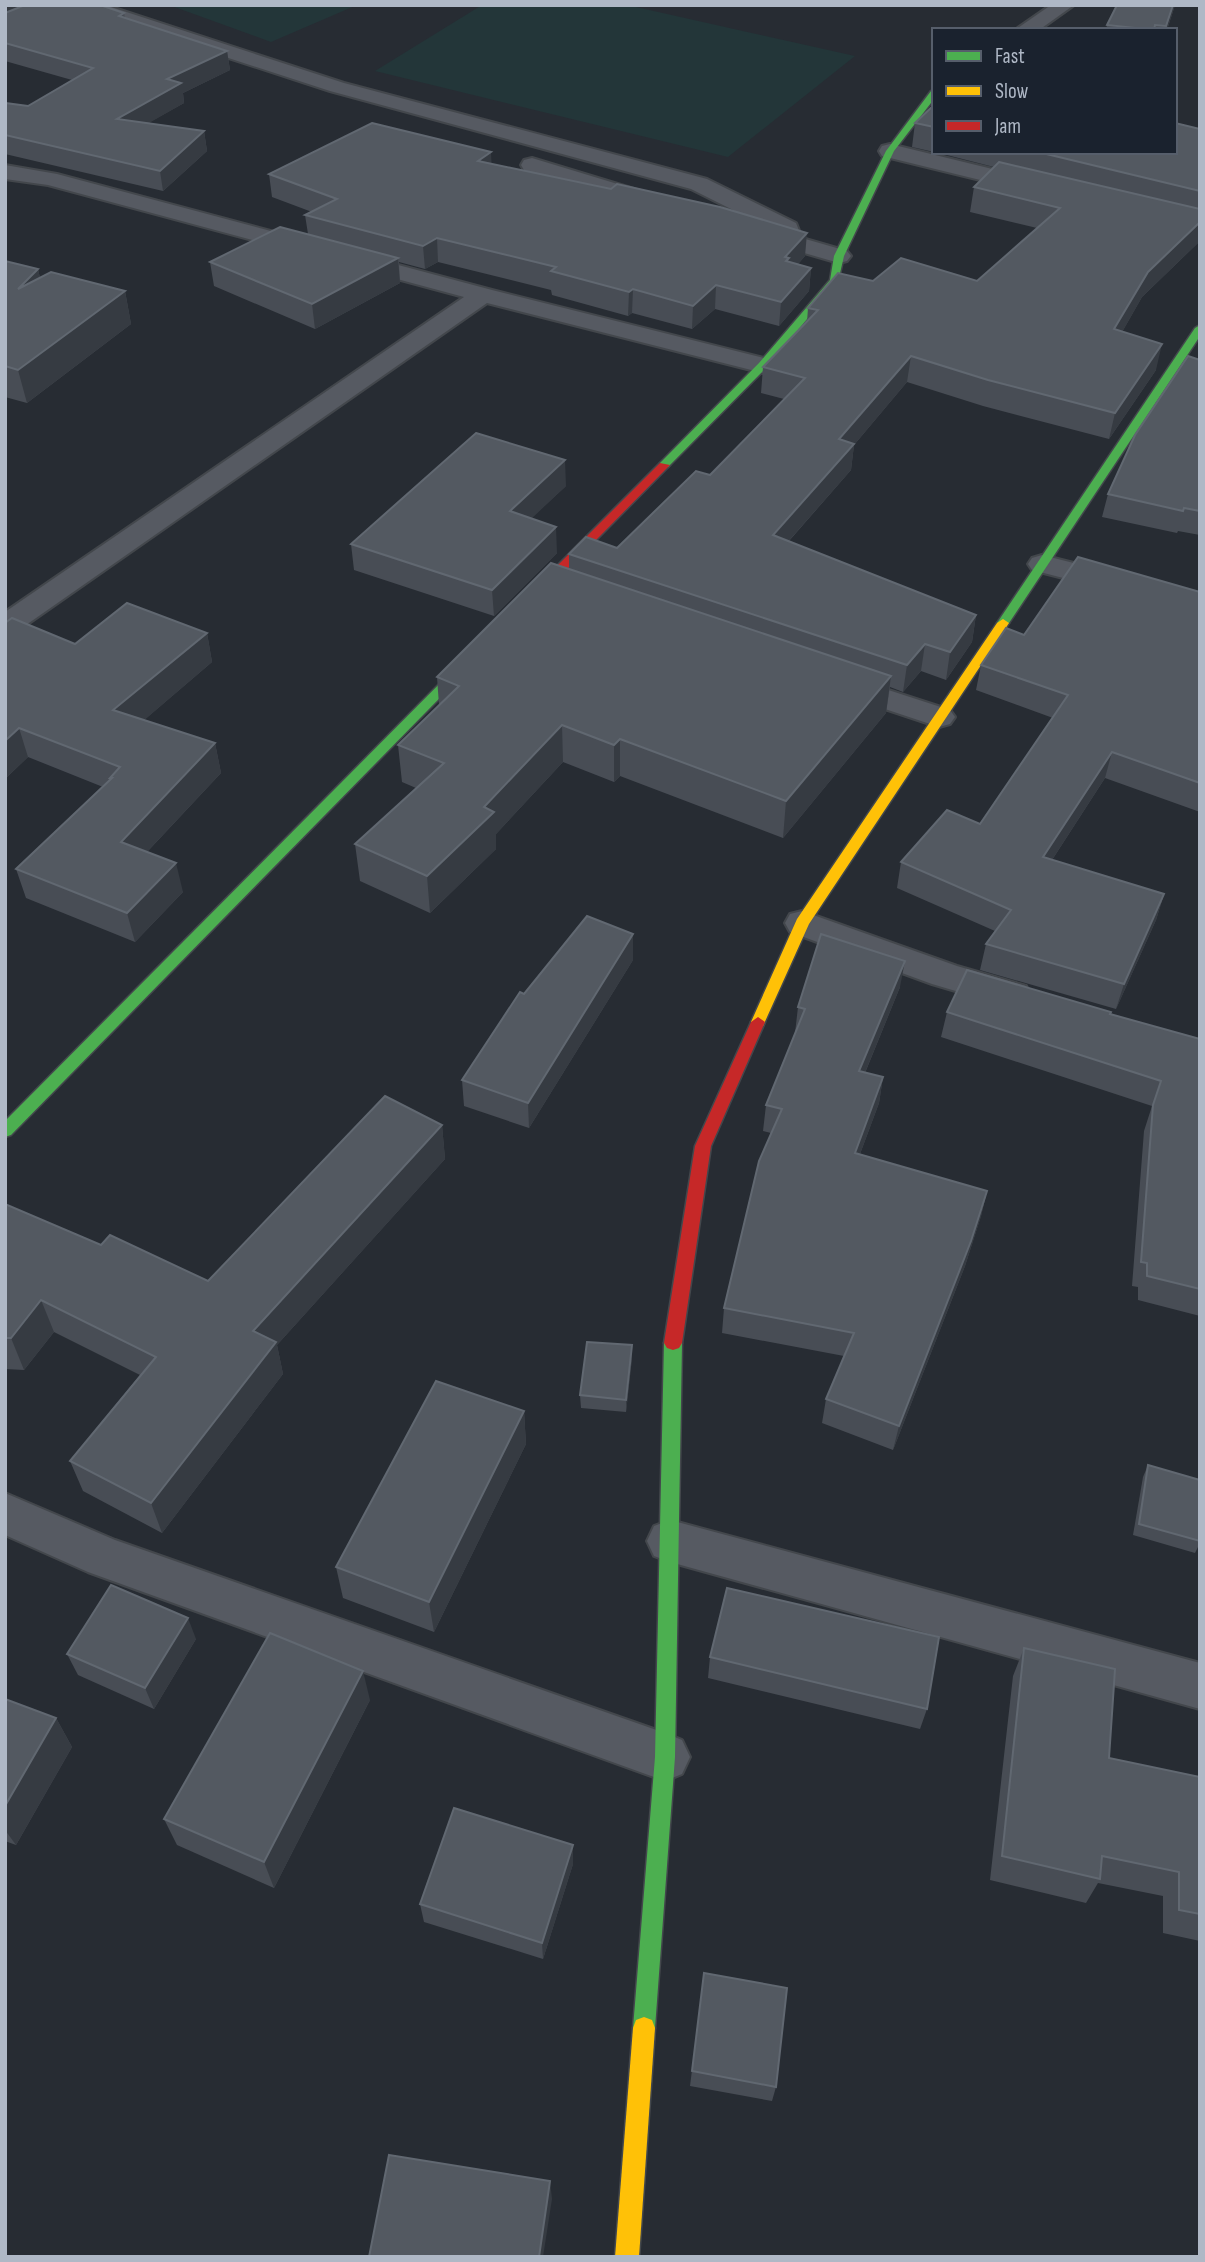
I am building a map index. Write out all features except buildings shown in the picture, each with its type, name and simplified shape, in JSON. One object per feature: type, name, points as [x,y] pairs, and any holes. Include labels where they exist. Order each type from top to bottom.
[{"type":"street","points":[[85,5],[337,87],[699,184],[788,228],[792,242]]},
{"type":"street","points":[[1028,28],[1065,5]]},
{"type":"street","points":[[516,614],[558,589],[763,365],[835,280],[839,256],[890,151],[932,96]]},
{"type":"street","points":[[890,151],[1065,194]]},
{"type":"street","points":[[516,160],[682,211]]},
{"type":"street","points":[[5,172],[49,179],[483,295],[763,365]]},
{"type":"street","points":[[731,225],[839,256]]},
{"type":"street","points":[[5,626],[483,295]]},
{"type":"street","points":[[627,2257],[665,1757],[673,1329],[702,1146],[802,923],[1200,328]]},
{"type":"street","points":[[1042,564],[1200,604]]},
{"type":"street","points":[[5,1131],[486,644]]},
{"type":"street","points":[[808,673],[939,717]]},
{"type":"street","points":[[802,923],[945,975],[1039,1003]]},
{"type":"street","points":[[5,1513],[104,1557],[665,1757]]},
{"type":"street","points":[[670,1541],[1200,1686]]},
{"type":"shaded area","points":[[169,5],[357,5],[271,42]]},
{"type":"shaded area","points":[[482,5],[627,5],[855,56],[728,157],[375,71]]},
{"type":"traffic: fast","points":[[664,465],[763,365],[835,280],[839,256],[890,151],[932,96]]},
{"type":"traffic: fast","points":[[1003,623],[1200,328]]},
{"type":"traffic: fast","points":[[5,1131],[475,655]]},
{"type":"traffic: fast","points":[[644,2028],[665,1757],[673,1343]]},
{"type":"traffic: slow","points":[[758,1022],[802,923],[1003,623]]},
{"type":"traffic: slow","points":[[627,2257],[644,2028]]},
{"type":"traffic: jam","points":[[525,605],[664,465]]},
{"type":"traffic: jam","points":[[673,1343],[703,1146],[758,1022]]}]
